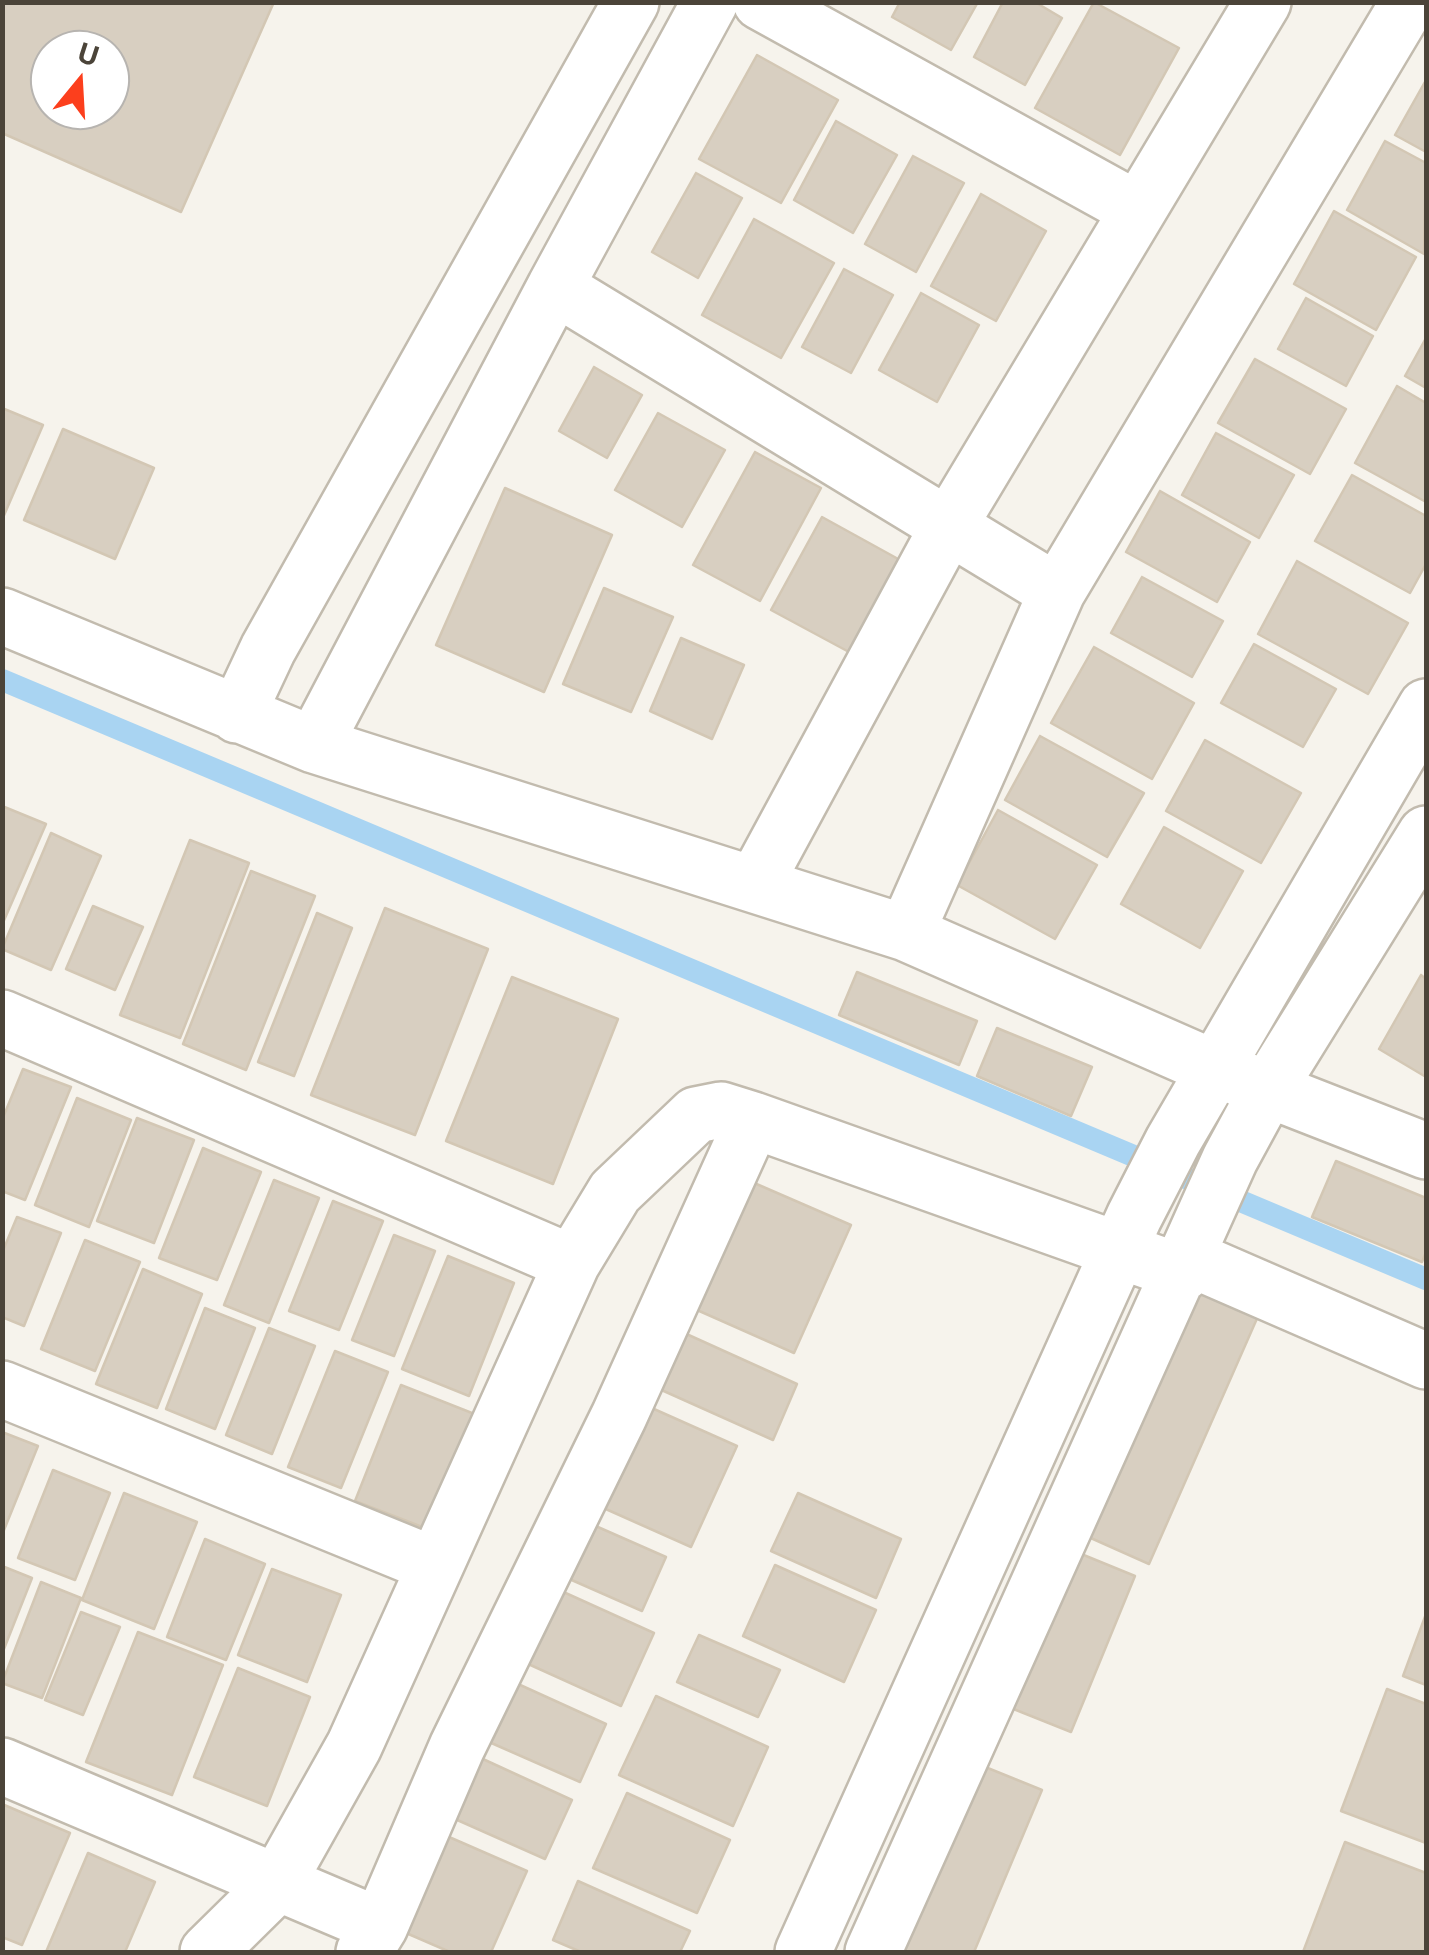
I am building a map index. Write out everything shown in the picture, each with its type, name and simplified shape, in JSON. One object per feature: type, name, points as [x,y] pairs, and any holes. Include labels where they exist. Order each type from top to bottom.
[{"type":"street","points":[[237,714],[268,649],[631,2]]},
{"type":"street","points":[[314,745],[710,2]]},
{"type":"street","points":[[761,2],[1138,210]]},
{"type":"street","points":[[756,882],[948,527],[1263,2]]},
{"type":"street","points":[[906,933],[1057,592],[1409,2]]},
{"type":"street","points":[[555,287],[1057,592]]},
{"type":"street","points":[[2,616],[314,745],[756,882],[906,933],[1216,1069],[1426,1151]]},
{"type":"street","points":[[803,1952],[1127,1235],[1174,1141],[1426,707]]},
{"type":"street","points":[[873,1952],[1230,1159],[1268,1088],[1426,834]]},
{"type":"street","points":[[2,1018],[572,1263]]},
{"type":"street","points":[[208,1952],[276,1885],[354,1746],[572,1263],[615,1192],[696,1115],[722,1110],[1127,1235],[1189,1256],[1426,1360]]},
{"type":"street","points":[[2,1766],[276,1885],[372,1939],[457,1747],[619,1416],[753,1120]]},
{"type":"street","points":[[2,1390],[434,1566]]},
{"type":"building","points":[[2,2],[274,2],[181,212],[2,133]]},
{"type":"building","points":[[900,2],[978,2],[951,50],[892,17]]},
{"type":"building","points":[[1003,2],[1035,2],[1062,18],[1025,85],[974,57]]},
{"type":"building","points":[[1094,2],[1179,48],[1120,155],[1035,108]]},
{"type":"building","points":[[757,55],[838,100],[781,203],[699,159]]},
{"type":"building","points":[[1426,80],[1426,152],[1395,135]]},
{"type":"building","points":[[836,121],[897,155],[853,233],[794,200]]},
{"type":"building","points":[[1385,141],[1426,163],[1424,254],[1347,210]]},
{"type":"building","points":[[913,156],[964,183],[916,272],[865,244]]},
{"type":"building","points":[[696,173],[742,198],[698,278],[652,252]]},
{"type":"building","points":[[981,194],[1046,231],[996,321],[931,286]]},
{"type":"building","points":[[1334,211],[1416,257],[1376,330],[1294,284]]},
{"type":"building","points":[[754,219],[834,263],[781,358],[702,315]]},
{"type":"building","points":[[844,269],[893,295],[851,373],[802,347]]},
{"type":"building","points":[[921,293],[979,325],[937,402],[879,370]]},
{"type":"building","points":[[1306,298],[1373,336],[1346,386],[1278,349]]},
{"type":"building","points":[[1426,338],[1426,388],[1405,376]]},
{"type":"building","points":[[1255,359],[1346,409],[1310,474],[1218,423]]},
{"type":"building","points":[[594,367],[642,395],[607,458],[559,431]]},
{"type":"building","points":[[1397,386],[1426,403],[1426,502],[1355,463]]},
{"type":"building","points":[[2,408],[43,425],[2,520]]},
{"type":"building","points":[[658,413],[725,450],[682,527],[615,490]]},
{"type":"building","points":[[63,429],[154,468],[115,559],[24,520]]},
{"type":"building","points":[[1216,433],[1294,475],[1259,538],[1182,495]]},
{"type":"building","points":[[755,452],[821,488],[760,601],[693,565]]},
{"type":"building","points":[[1352,475],[1426,516],[1426,564],[1410,593],[1315,541]]},
{"type":"building","points":[[505,488],[612,535],[544,692],[436,645]]},
{"type":"building","points":[[1160,491],[1250,542],[1217,602],[1126,552]]},
{"type":"building","points":[[822,517],[900,560],[849,652],[771,610]]},
{"type":"building","points":[[1297,561],[1408,623],[1368,694],[1258,634]]},
{"type":"building","points":[[1142,577],[1223,621],[1192,677],[1111,633]]},
{"type":"building","points":[[604,588],[673,617],[631,712],[563,684]]},
{"type":"building","points":[[681,638],[744,665],[712,739],[650,711]]},
{"type":"building","points":[[1254,644],[1336,689],[1303,747],[1221,703]]},
{"type":"building","points":[[1094,647],[1194,703],[1152,779],[1051,723]]},
{"type":"building","points":[[1040,736],[1144,793],[1107,857],[1005,800]]},
{"type":"building","points":[[1205,740],[1301,793],[1261,863],[1166,811]]},
{"type":"building","points":[[2,806],[46,824],[2,925]]},
{"type":"building","points":[[998,810],[1097,865],[1055,939],[957,885]]},
{"type":"building","points":[[1164,827],[1243,871],[1200,948],[1121,904]]},
{"type":"building","points":[[51,833],[101,856],[51,970],[2,949]]},
{"type":"building","points":[[190,840],[249,863],[180,1038],[120,1015]]},
{"type":"building","points":[[251,871],[315,896],[246,1070],[183,1044]]},
{"type":"building","points":[[93,906],[143,927],[115,990],[66,969]]},
{"type":"building","points":[[385,908],[488,949],[415,1135],[311,1095]]},
{"type":"building","points":[[317,913],[352,928],[294,1076],[258,1062]]},
{"type":"building","points":[[857,972],[977,1021],[959,1065],[839,1015]]},
{"type":"building","points":[[1421,975],[1426,979],[1426,1077],[1379,1049]]},
{"type":"building","points":[[512,977],[618,1019],[553,1184],[446,1141]]},
{"type":"building","points":[[997,1028],[1092,1067],[1071,1116],[977,1076]]},
{"type":"building","points":[[23,1069],[71,1087],[25,1200],[2,1191],[2,1120]]},
{"type":"building","points":[[77,1098],[131,1120],[89,1227],[35,1205]]},
{"type":"building","points":[[137,1118],[194,1140],[154,1243],[97,1221]]},
{"type":"building","points":[[203,1148],[261,1172],[217,1280],[159,1258]]},
{"type":"building","points":[[1336,1161],[1426,1198],[1426,1252],[1422,1262],[1312,1217]]},
{"type":"building","points":[[745,1179],[851,1225],[794,1353],[688,1306]]},
{"type":"building","points":[[274,1180],[319,1198],[269,1323],[224,1305]]},
{"type":"building","points":[[333,1201],[383,1221],[339,1330],[289,1311]]},
{"type":"building","points":[[17,1217],[61,1233],[24,1326],[2,1317],[2,1253]]},
{"type":"building","points":[[394,1235],[435,1251],[394,1356],[352,1340]]},
{"type":"building","points":[[85,1240],[140,1262],[95,1371],[41,1349]]},
{"type":"building","points":[[448,1256],[514,1283],[469,1396],[402,1369]]},
{"type":"building","points":[[143,1269],[202,1294],[157,1408],[96,1384]]},
{"type":"building","points":[[1194,1287],[1259,1314],[1149,1564],[1084,1535]]},
{"type":"building","points":[[205,1308],[255,1328],[215,1429],[166,1409]]},
{"type":"building","points":[[269,1328],[315,1346],[272,1454],[226,1435]]},
{"type":"building","points":[[682,1332],[797,1384],[773,1440],[657,1388]]},
{"type":"building","points":[[335,1351],[388,1372],[341,1488],[288,1467]]},
{"type":"building","points":[[401,1385],[477,1415],[430,1530],[355,1501]]},
{"type":"building","points":[[636,1401],[737,1446],[691,1547],[590,1502]]},
{"type":"building","points":[[2,1432],[38,1446],[2,1535]]},
{"type":"building","points":[[53,1470],[110,1493],[75,1580],[18,1558]]},
{"type":"building","points":[[124,1493],[197,1522],[154,1629],[82,1600]]},
{"type":"building","points":[[798,1493],[901,1539],[876,1598],[771,1551]]},
{"type":"building","points":[[582,1520],[666,1557],[642,1611],[558,1574]]},
{"type":"building","points":[[205,1539],[265,1564],[226,1660],[167,1637]]},
{"type":"building","points":[[1069,1549],[1135,1576],[1071,1732],[1006,1706]]},
{"type":"building","points":[[775,1565],[876,1610],[844,1682],[743,1636]]},
{"type":"building","points":[[2,1566],[32,1578],[2,1654]]},
{"type":"building","points":[[272,1569],[341,1595],[307,1682],[238,1655]]},
{"type":"building","points":[[41,1582],[81,1598],[42,1698],[2,1683]]},
{"type":"building","points":[[559,1590],[654,1633],[621,1706],[526,1663]]},
{"type":"building","points":[[81,1612],[120,1627],[83,1715],[45,1700]]},
{"type":"building","points":[[1426,1614],[1426,1685],[1403,1676]]},
{"type":"building","points":[[138,1632],[223,1665],[172,1795],[86,1762]]},
{"type":"building","points":[[699,1635],[780,1670],[758,1717],[677,1682]]},
{"type":"building","points":[[238,1668],[310,1697],[267,1806],[194,1777]]},
{"type":"building","points":[[507,1679],[606,1724],[580,1782],[480,1738]]},
{"type":"building","points":[[1387,1689],[1426,1704],[1426,1843],[1341,1811]]},
{"type":"building","points":[[656,1696],[768,1747],[733,1826],[619,1775]]},
{"type":"building","points":[[472,1754],[572,1800],[545,1859],[446,1815]]},
{"type":"building","points":[[968,1760],[1042,1790],[974,1952],[899,1952]]},
{"type":"building","points":[[627,1793],[730,1840],[697,1913],[593,1868]]},
{"type":"building","points":[[2,1804],[70,1833],[22,1945],[2,1937]]},
{"type":"building","points":[[433,1830],[527,1871],[491,1952],[450,1952],[390,1926]]},
{"type":"building","points":[[1345,1842],[1426,1873],[1426,1952],[1303,1952]]},
{"type":"building","points":[[88,1853],[155,1882],[125,1952],[46,1952]]},
{"type":"building","points":[[578,1881],[690,1931],[680,1952],[581,1952],[553,1940]]},
{"type":"waterway","points":[[2,680],[1426,1279]]}]
